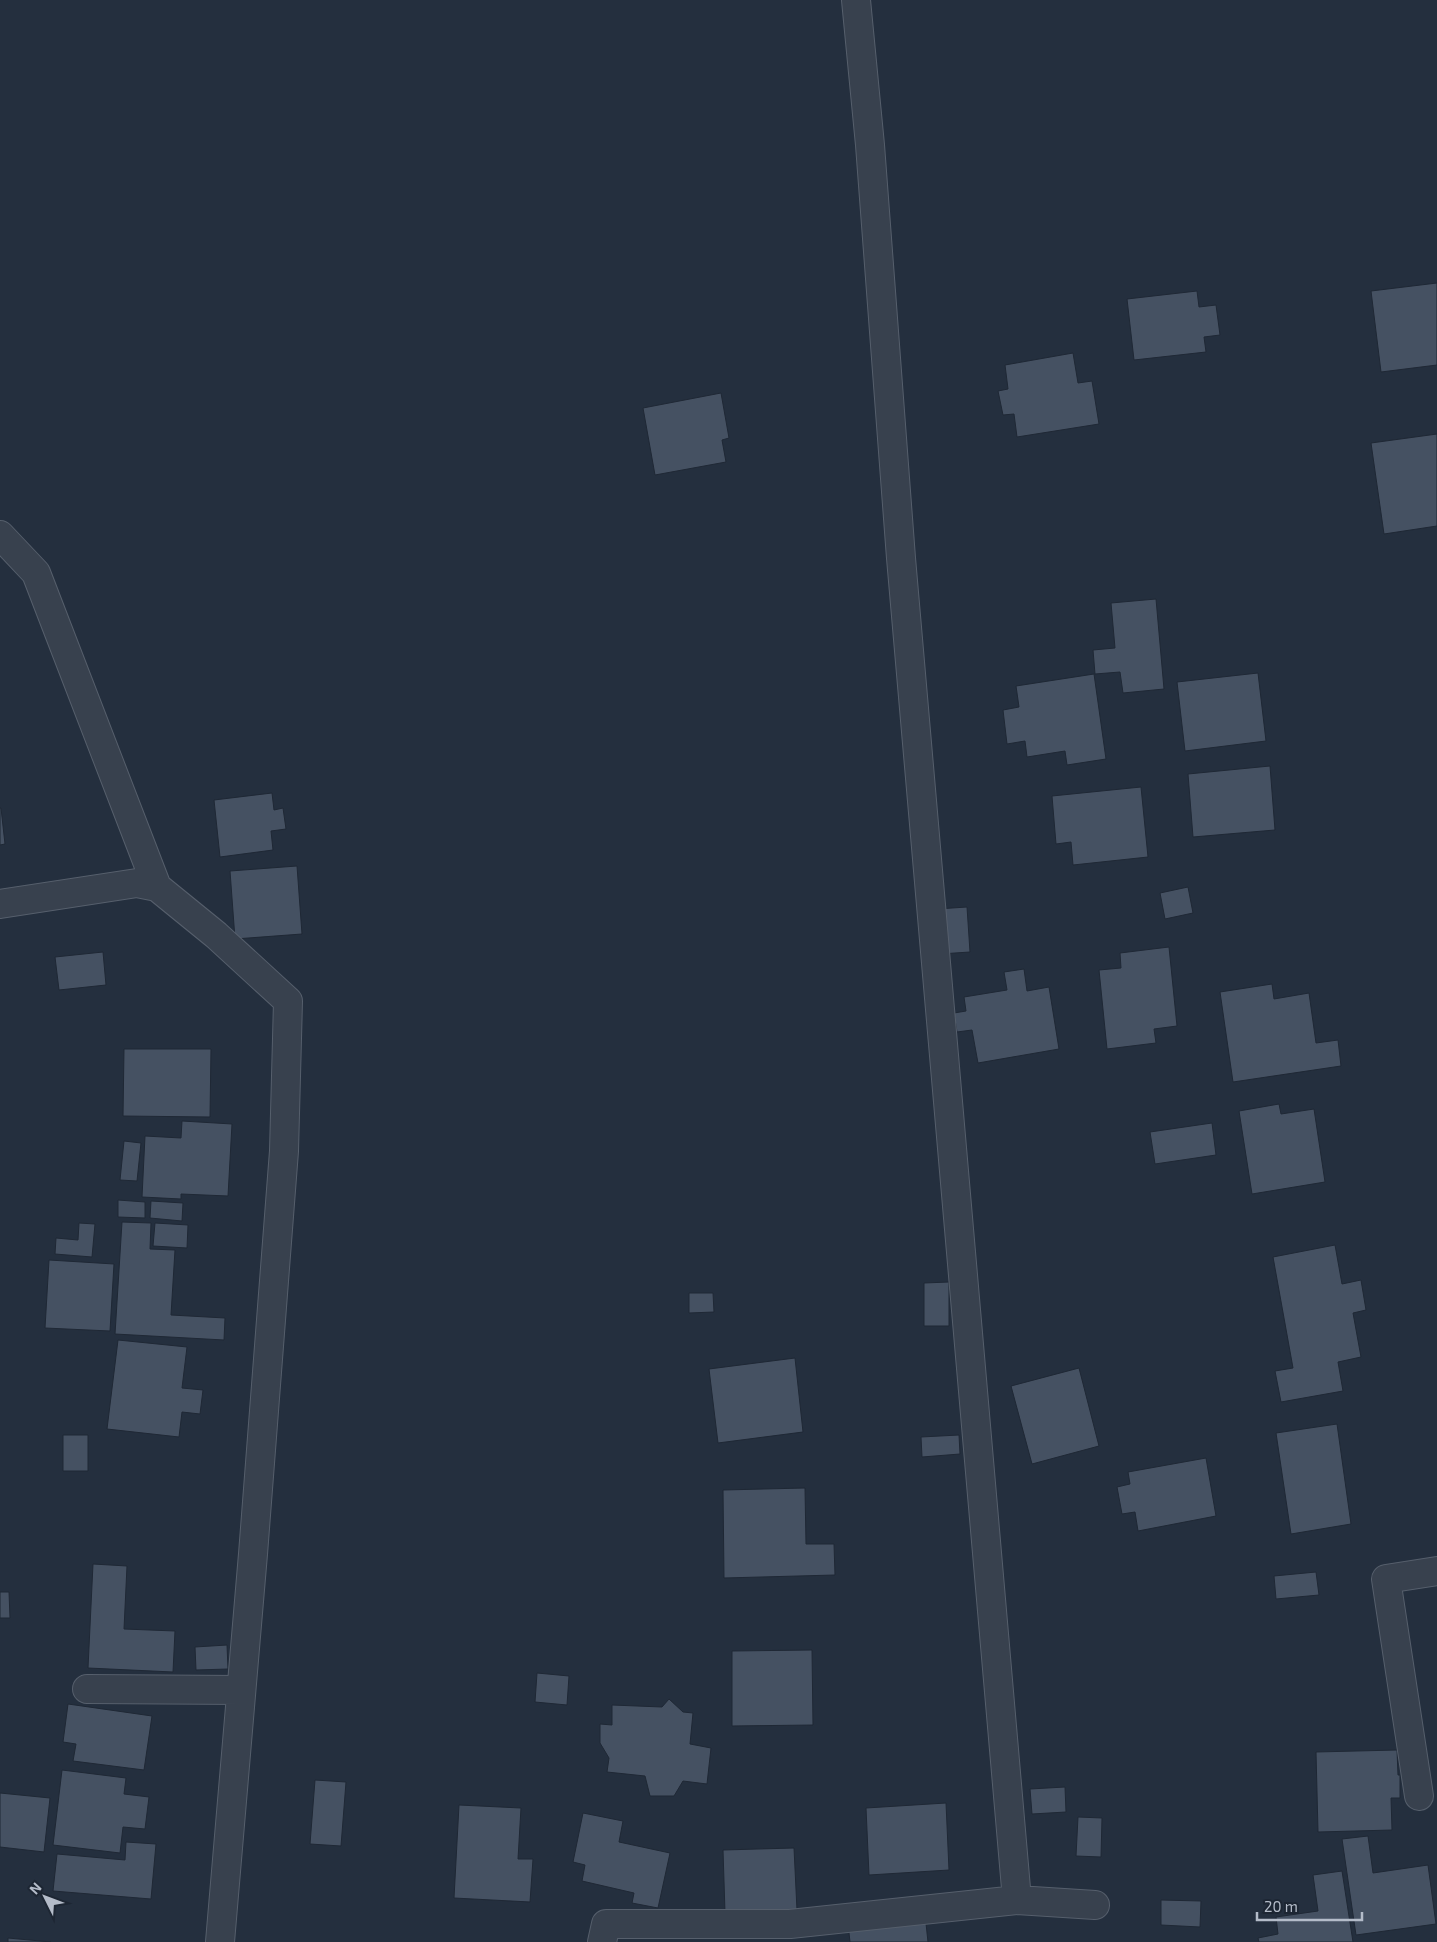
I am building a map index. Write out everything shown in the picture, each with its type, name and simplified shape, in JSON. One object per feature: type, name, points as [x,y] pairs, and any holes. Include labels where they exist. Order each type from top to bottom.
[{"type":"street","points":[[856,0],[870,145],[901,558],[1017,1900]]},
{"type":"street","points":[[0,534],[36,573],[157,886],[216,935],[288,1001],[284,1151],[253,1554],[220,1942]]},
{"type":"street","points":[[0,904],[136,883],[157,886]]},
{"type":"street","points":[[1418,1796],[1386,1579],[1437,1571]]},
{"type":"street","points":[[87,1689],[241,1690]]},
{"type":"street","points":[[602,1942],[606,1924],[790,1924],[1017,1900],[1095,1905]]},
{"type":"building","points":[[1437,283],[1437,365],[1381,372],[1371,291]]},
{"type":"building","points":[[1197,291],[1199,307],[1216,305],[1220,335],[1204,337],[1206,352],[1134,360],[1127,299]]},
{"type":"building","points":[[1073,353],[1078,383],[1092,381],[1099,424],[1017,437],[1014,414],[1003,415],[998,391],[1008,389],[1005,365]]},
{"type":"building","points":[[721,393],[729,438],[722,440],[726,462],[655,475],[643,408]]},
{"type":"building","points":[[1437,434],[1437,526],[1384,534],[1371,443]]},
{"type":"building","points":[[1156,599],[1164,689],[1123,693],[1120,672],[1095,674],[1093,650],[1115,648],[1111,603]]},
{"type":"building","points":[[1258,673],[1266,741],[1185,751],[1177,682]]},
{"type":"building","points":[[1094,674],[1106,759],[1067,765],[1065,751],[1027,757],[1025,741],[1007,744],[1003,710],[1019,707],[1016,686]]},
{"type":"building","points":[[1270,766],[1275,830],[1193,837],[1188,774]]},
{"type":"building","points":[[1141,787],[1148,857],[1073,865],[1071,842],[1056,844],[1052,796]]},
{"type":"building","points":[[272,793],[274,810],[283,808],[286,829],[271,831],[273,850],[220,857],[214,800]]},
{"type":"building","points":[[0,808],[5,844],[0,845]]},
{"type":"building","points":[[297,866],[302,934],[235,939],[230,871]]},
{"type":"building","points":[[1188,887],[1193,913],[1165,919],[1160,893]]},
{"type":"building","points":[[967,907],[970,952],[940,954],[937,909]]},
{"type":"building","points":[[1169,947],[1177,1026],[1154,1029],[1156,1043],[1107,1049],[1099,970],[1121,968],[1120,953]]},
{"type":"building","points":[[103,952],[106,985],[59,990],[55,957]]},
{"type":"building","points":[[1024,969],[1027,991],[1049,987],[1059,1049],[978,1063],[972,1030],[957,1032],[954,1013],[966,1011],[964,997],[1007,990],[1004,972]]},
{"type":"building","points":[[1272,984],[1274,999],[1309,993],[1316,1043],[1338,1040],[1341,1066],[1233,1082],[1220,992]]},
{"type":"building","points":[[124,1049],[211,1049],[210,1117],[123,1116]]},
{"type":"building","points":[[1279,1104],[1281,1114],[1314,1109],[1325,1182],[1252,1194],[1239,1111]]},
{"type":"building","points":[[182,1121],[232,1124],[228,1196],[181,1194],[181,1199],[142,1197],[145,1136],[181,1138]]},
{"type":"building","points":[[1212,1123],[1216,1155],[1155,1164],[1150,1132]]},
{"type":"building","points":[[124,1141],[141,1143],[137,1181],[120,1180]]},
{"type":"building","points":[[118,1200],[145,1202],[145,1218],[118,1217]]},
{"type":"building","points":[[151,1201],[183,1203],[182,1221],[150,1218]]},
{"type":"building","points":[[122,1222],[151,1223],[150,1249],[175,1250],[171,1315],[225,1318],[224,1340],[115,1334]]},
{"type":"building","points":[[79,1223],[95,1224],[92,1257],[55,1254],[56,1238],[78,1240]]},
{"type":"building","points":[[155,1223],[188,1225],[187,1248],[153,1246]]},
{"type":"building","points":[[1335,1245],[1342,1284],[1361,1280],[1366,1310],[1353,1313],[1361,1357],[1338,1362],[1343,1391],[1281,1402],[1275,1371],[1293,1368],[1273,1257]]},
{"type":"building","points":[[49,1260],[114,1264],[110,1331],[45,1328]]},
{"type":"building","points":[[949,1282],[949,1326],[924,1326],[924,1283]]},
{"type":"building","points":[[689,1293],[713,1293],[714,1312],[689,1313]]},
{"type":"building","points":[[118,1340],[187,1347],[182,1388],[203,1390],[200,1414],[182,1412],[179,1437],[107,1429]]},
{"type":"building","points":[[795,1358],[803,1432],[718,1443],[709,1369]]},
{"type":"building","points":[[1079,1368],[1099,1446],[1032,1464],[1011,1386]]},
{"type":"building","points":[[1337,1424],[1351,1524],[1291,1534],[1276,1433]]},
{"type":"building","points":[[63,1435],[88,1435],[88,1471],[63,1471]]},
{"type":"building","points":[[959,1435],[960,1454],[922,1457],[921,1437]]},
{"type":"building","points":[[1206,1458],[1216,1516],[1138,1531],[1135,1512],[1122,1514],[1117,1487],[1130,1484],[1128,1472]]},
{"type":"building","points":[[805,1488],[806,1544],[834,1544],[835,1575],[724,1578],[723,1490]]},
{"type":"building","points":[[93,1564],[127,1566],[124,1629],[175,1631],[173,1672],[88,1668]]},
{"type":"building","points":[[1316,1572],[1319,1595],[1276,1599],[1274,1576]]},
{"type":"building","points":[[0,1592],[9,1592],[10,1618],[0,1618]]},
{"type":"building","points":[[227,1645],[228,1669],[196,1670],[195,1647]]},
{"type":"building","points":[[812,1650],[813,1725],[732,1726],[732,1651]]},
{"type":"building","points":[[537,1673],[569,1676],[567,1705],[535,1702]]},
{"type":"building","points":[[669,1699],[683,1712],[693,1713],[690,1744],[711,1748],[707,1784],[683,1781],[674,1796],[650,1796],[645,1776],[607,1772],[609,1758],[600,1743],[600,1724],[612,1725],[612,1705],[662,1707]]},
{"type":"building","points":[[68,1704],[152,1716],[144,1770],[73,1761],[76,1744],[63,1742]]},
{"type":"building","points":[[1397,1750],[1400,1798],[1391,1798],[1392,1830],[1318,1832],[1316,1752]]},
{"type":"building","points":[[62,1770],[126,1778],[124,1794],[149,1797],[145,1829],[123,1827],[120,1853],[53,1845]]},
{"type":"building","points":[[315,1780],[346,1782],[341,1846],[310,1844]]},
{"type":"building","points":[[1065,1787],[1066,1812],[1032,1814],[1030,1789]]},
{"type":"building","points":[[0,1793],[50,1798],[44,1852],[0,1847]]},
{"type":"building","points":[[946,1803],[949,1870],[869,1875],[866,1808]]},
{"type":"building","points":[[459,1805],[521,1808],[518,1859],[533,1859],[530,1902],[454,1898]]},
{"type":"building","points":[[583,1813],[623,1821],[619,1842],[670,1853],[658,1908],[632,1903],[634,1893],[582,1881],[585,1865],[573,1862]]},
{"type":"building","points":[[1078,1817],[1102,1818],[1101,1857],[1076,1856]]},
{"type":"building","points":[[1368,1836],[1373,1873],[1428,1865],[1436,1924],[1356,1935],[1342,1839]]},
{"type":"building","points":[[126,1842],[156,1844],[151,1899],[53,1891],[57,1854],[125,1860]]},
{"type":"building","points":[[794,1848],[797,1910],[725,1913],[723,1850]]},
{"type":"building","points":[[1342,1871],[1353,1942],[1259,1942],[1258,1938],[1278,1934],[1276,1917],[1318,1911],[1313,1875]]},
{"type":"building","points":[[1161,1900],[1201,1901],[1200,1927],[1161,1925]]},
{"type":"building","points":[[925,1914],[928,1942],[850,1942],[848,1924]]},
{"type":"building","points":[[8,1938],[51,1942],[8,1942]]}]
